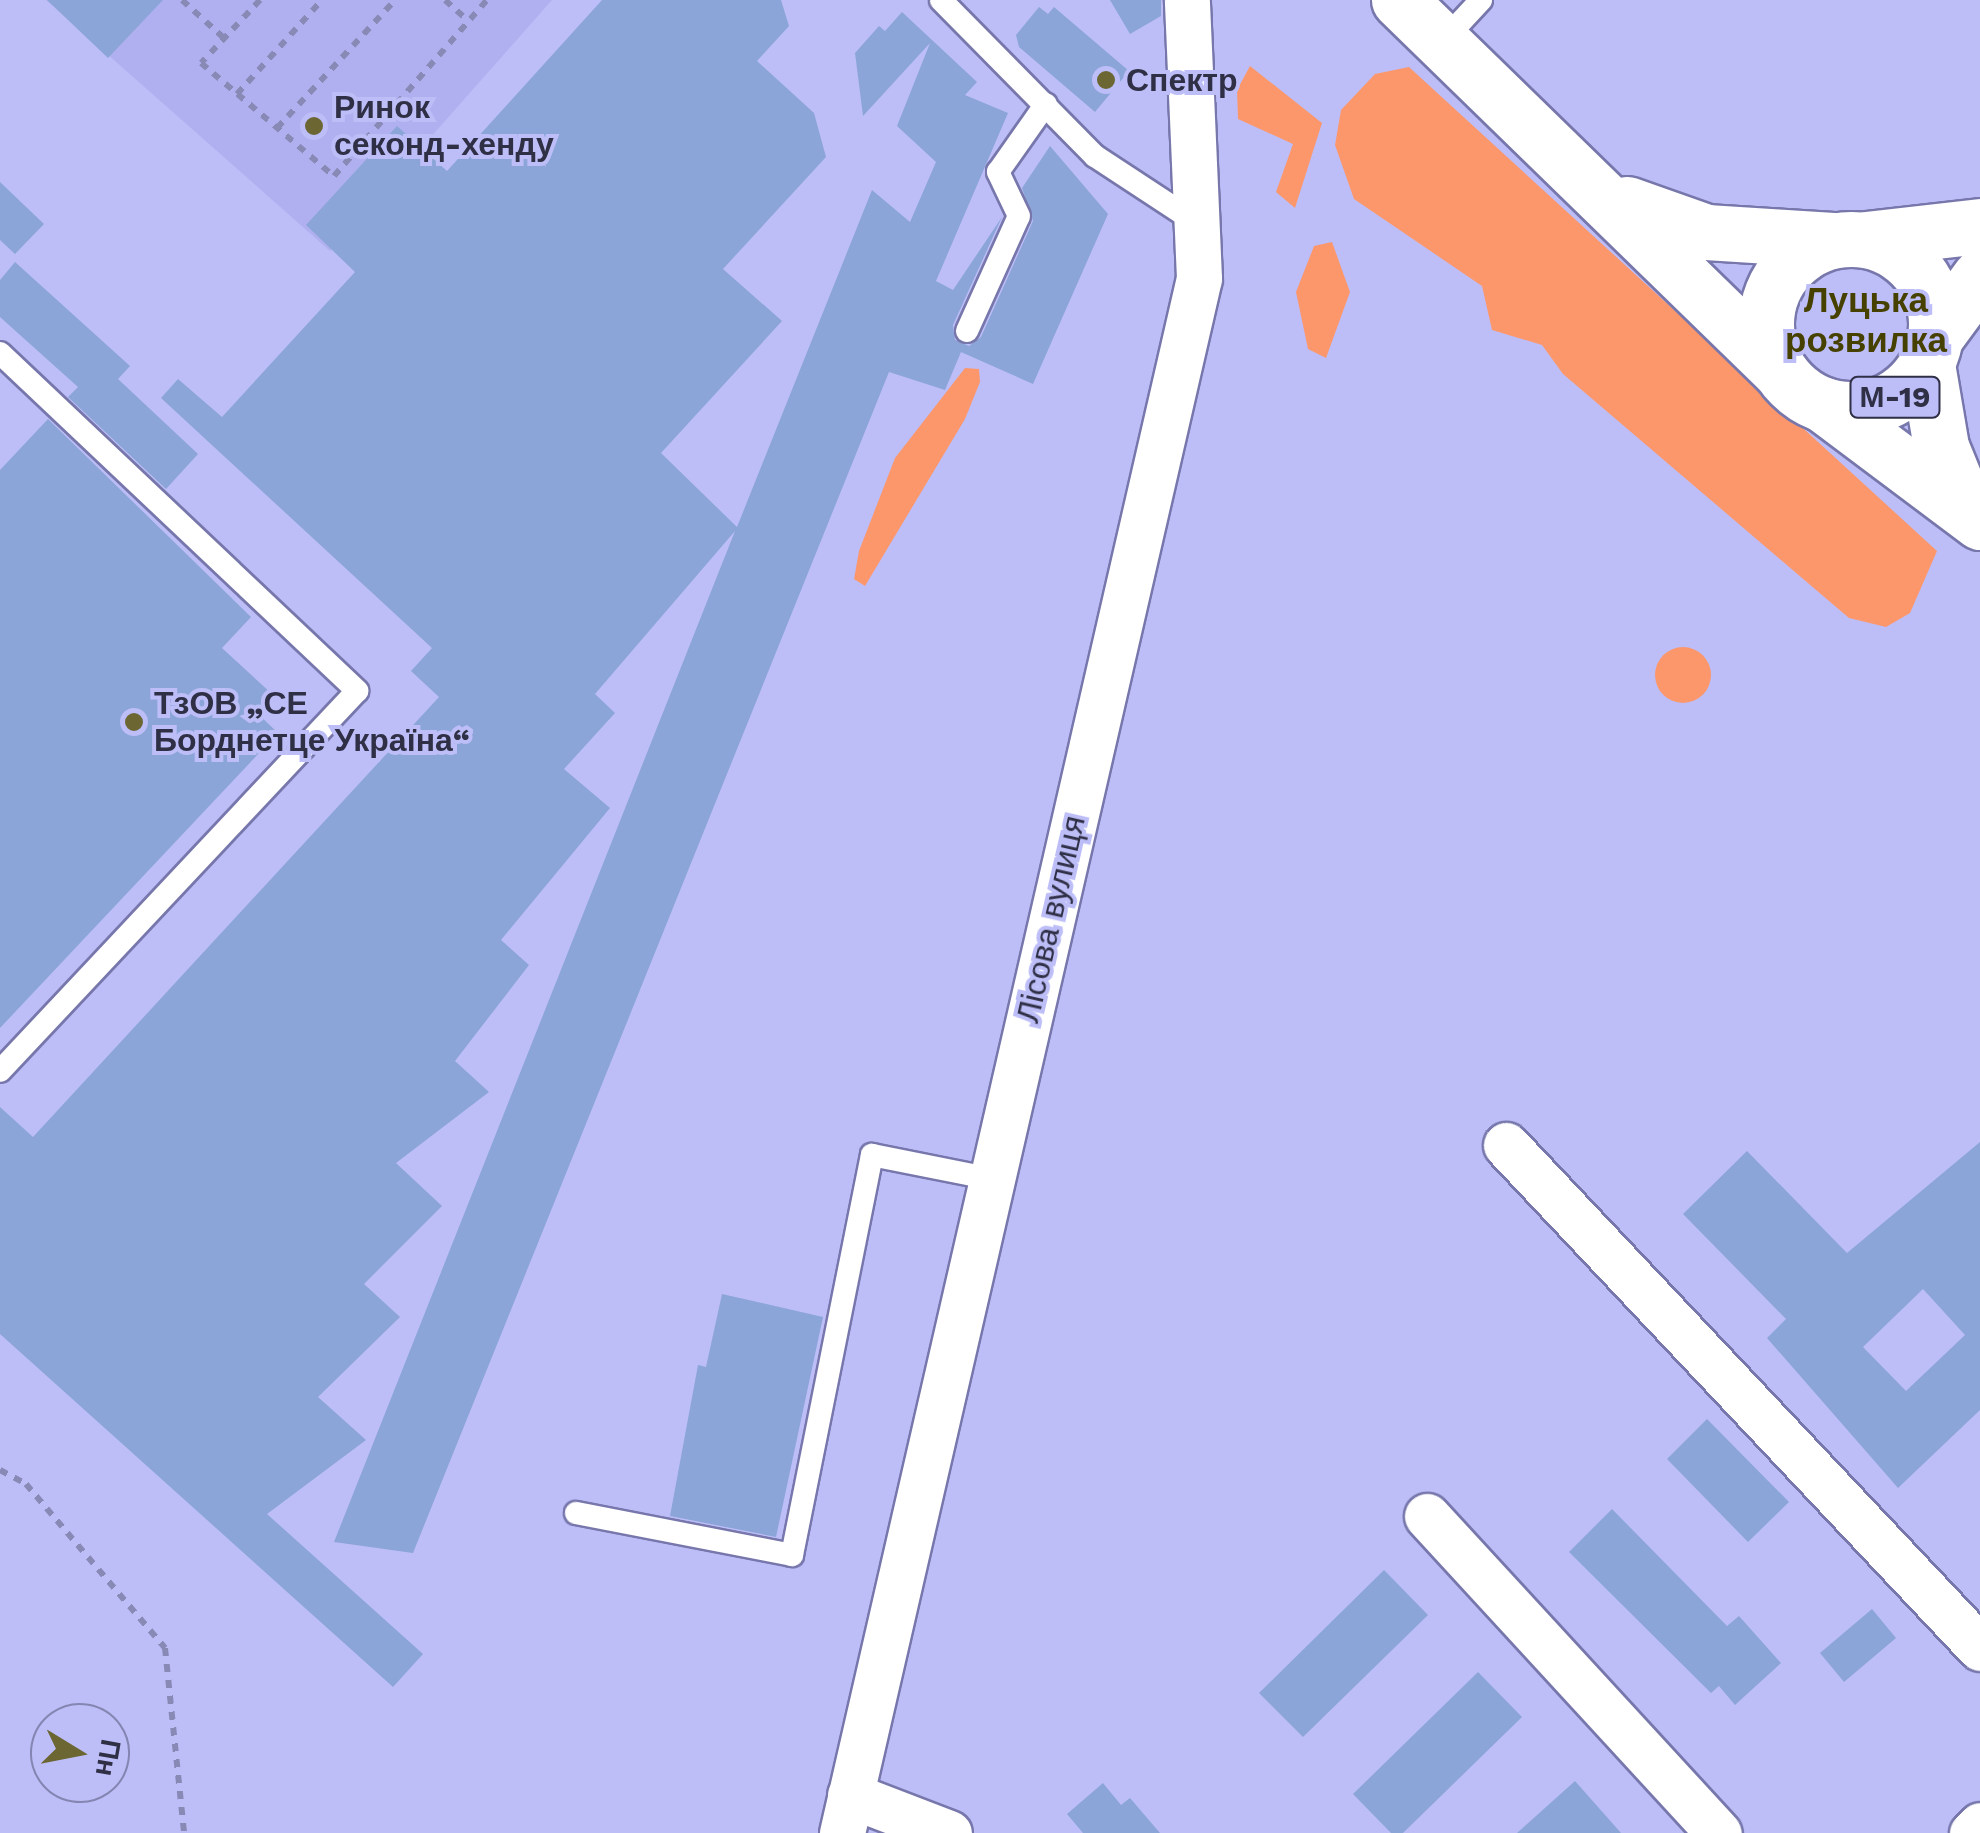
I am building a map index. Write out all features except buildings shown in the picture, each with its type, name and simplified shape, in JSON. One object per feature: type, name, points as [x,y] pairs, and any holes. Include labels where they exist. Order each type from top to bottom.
[{"type":"main road","name":"М-19","points":[[1399,0],[1614,200],[1779,370],[1973,515]]},
{"type":"main road","name":"М-19","points":[[1614,200],[1706,232],[1849,240],[1912,263],[1936,310],[1931,350],[1941,448],[1973,515]]},
{"type":"main road","points":[[1779,370],[1766,318],[1772,291],[1786,268],[1849,240],[1980,226]]},
{"type":"main road","points":[[1931,350],[1980,276]]},
{"type":"main road","name":"М-19","points":[[1824,405],[1894,398],[1931,350]]},
{"type":"street","name":"Лісова вулиця","points":[[846,1814],[1199,278],[1188,0]]},
{"type":"street","points":[[1506,1145],[1980,1648]]},
{"type":"street","points":[[1427,1516],[1720,1833]]},
{"type":"street","points":[[846,1814],[948,1833]]},
{"type":"street","points":[[1972,1833],[1980,1825]]},
{"type":"lane","points":[[941,0],[1095,156],[1196,223]]},
{"type":"lane","points":[[1444,41],[1481,0]]},
{"type":"lane","points":[[966,331],[1019,216],[998,172],[1046,104]]},
{"type":"lane","points":[[0,353],[358,691],[0,1071]]},
{"type":"lane","points":[[576,1513],[792,1555],[872,1156],[992,1178]]},
{"type":"path","points":[[182,0],[224,38]]},
{"type":"path","points":[[260,0],[201,63],[334,176],[487,0]]},
{"type":"path","points":[[237,94],[322,0]]},
{"type":"path","points":[[276,128],[395,0]]},
{"type":"path","points":[[444,0],[468,22]]},
{"type":"path","points":[[0,1470],[26,1484],[165,1648],[184,1833]]},
{"type":"shaded area","name":"Ринок секонд-хенду","points":[[46,0],[552,0],[330,251]]},
{"type":"shaded area","points":[[1250,66],[1322,123],[1295,208],[1276,192],[1293,144],[1238,119],[1237,90]]},
{"type":"shaded area","points":[[1409,67],[1937,551],[1910,613],[1886,627],[1849,618],[1563,374],[1542,345],[1492,330],[1482,286],[1354,199],[1335,145],[1341,110],[1375,74]]},
{"type":"shaded area","points":[[1332,242],[1350,292],[1326,358],[1308,349],[1296,292],[1314,246]]},
{"type":"shaded area","points":[[965,368],[979,369],[980,382],[965,419],[865,586],[854,579],[859,551],[895,458]]},
{"type":"shaded area","points":[[1683,647],[1703,655],[1711,675],[1703,695],[1683,703],[1663,695],[1655,675],[1663,655]]},
{"type":"place","name":"Спектр","points":[[1106,80]]},
{"type":"place","name":"Ринок секонд-хенду","points":[[314,126]]},
{"type":"place","name":"ТзОВ „СЕ Борднетце Україна“","points":[[134,722]]},
{"type":"district","name":"Луцька розвилка","points":[[1866,320]]}]
